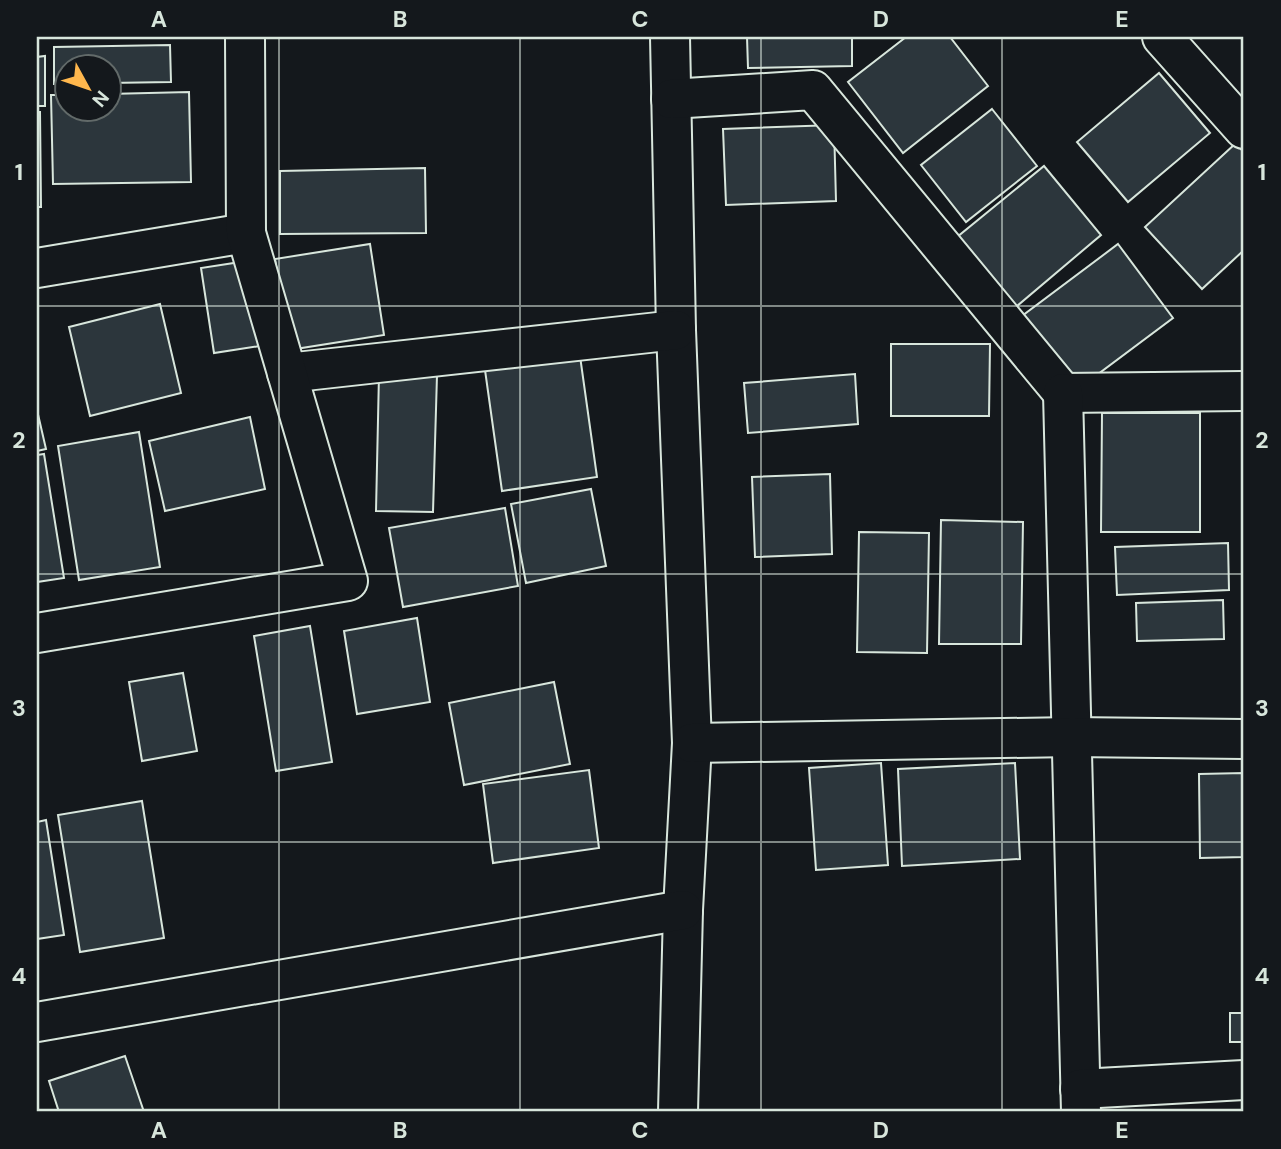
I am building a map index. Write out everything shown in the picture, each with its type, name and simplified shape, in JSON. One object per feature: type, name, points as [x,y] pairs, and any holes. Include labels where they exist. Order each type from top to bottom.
[{"type":"street","points":[[37,633],[348,581],[246,233],[245,37]]},
{"type":"street","points":[[670,37],[676,330],[692,743],[683,910],[678,1112]]},
{"type":"street","points":[[1161,37],[1244,129]]},
{"type":"street","points":[[671,99],[813,90],[1063,393],[1081,1100],[1244,1080]]},
{"type":"street","points":[[37,268],[246,233]]},
{"type":"street","points":[[287,373],[676,330]]},
{"type":"street","points":[[1063,393],[1244,391]]},
{"type":"street","points":[[692,743],[1072,737],[1244,739]]},
{"type":"street","points":[[37,1022],[683,910]]},
{"type":"building","points":[[747,37],[852,37],[852,66],[748,68]]},
{"type":"building","points":[[906,37],[950,37],[988,86],[903,153],[848,82]]},
{"type":"building","points":[[170,45],[171,82],[122,83],[122,52],[54,52],[54,47]]},
{"type":"building","points":[[45,56],[45,106],[37,106],[37,57]]},
{"type":"building","points":[[1159,73],[1210,133],[1128,202],[1077,142]]},
{"type":"building","points":[[189,92],[191,182],[53,184],[51,95],[52,122],[122,122],[122,94]]},
{"type":"building","points":[[992,109],[1037,166],[966,222],[921,165]]},
{"type":"building","points":[[37,112],[40,112],[41,207],[37,207]]},
{"type":"building","points":[[834,125],[836,201],[726,205],[723,129]]},
{"type":"building","points":[[1236,143],[1244,153],[1244,250],[1202,289],[1145,227]]},
{"type":"building","points":[[1044,166],[1101,235],[1010,312],[951,242]]},
{"type":"building","points":[[425,168],[426,233],[280,234],[280,171]]},
{"type":"building","points":[[370,244],[384,335],[289,350],[275,259]]},
{"type":"building","points":[[1118,244],[1173,318],[1078,389],[1022,316]]},
{"type":"building","points":[[247,261],[260,346],[214,353],[201,268]]},
{"type":"building","points":[[160,304],[181,393],[90,416],[69,327]]},
{"type":"building","points":[[891,344],[990,344],[989,416],[891,416]]},
{"type":"building","points":[[580,356],[597,477],[502,491],[485,370]]},
{"type":"building","points":[[379,374],[437,375],[433,512],[376,511]]},
{"type":"building","points":[[855,374],[858,424],[748,433],[744,383]]},
{"type":"building","points":[[37,410],[46,449],[37,451]]},
{"type":"building","points":[[1102,413],[1200,413],[1200,532],[1101,532]]},
{"type":"building","points":[[250,417],[265,489],[165,511],[149,441]]},
{"type":"building","points":[[139,432],[160,567],[79,580],[58,446]]},
{"type":"building","points":[[44,454],[64,578],[37,582],[37,455]]},
{"type":"building","points":[[830,474],[832,554],[755,557],[752,477]]},
{"type":"building","points":[[591,489],[606,566],[526,583],[511,504]]},
{"type":"building","points":[[505,508],[518,586],[403,607],[389,528]]},
{"type":"building","points":[[941,520],[1023,522],[1021,644],[939,644]]},
{"type":"building","points":[[859,532],[929,533],[927,653],[857,652]]},
{"type":"building","points":[[1228,543],[1229,590],[1117,595],[1115,547]]},
{"type":"building","points":[[1223,600],[1224,639],[1137,641],[1136,603]]},
{"type":"building","points":[[417,618],[430,702],[357,714],[344,631]]},
{"type":"building","points":[[310,626],[332,762],[276,771],[254,636]]},
{"type":"building","points":[[183,673],[197,751],[142,761],[129,682]]},
{"type":"building","points":[[554,682],[570,764],[464,785],[449,703]]},
{"type":"building","points":[[881,763],[888,865],[816,870],[809,768]]},
{"type":"building","points":[[1015,763],[1020,859],[902,866],[898,769]]},
{"type":"building","points":[[589,770],[599,848],[493,863],[483,784]]},
{"type":"building","points":[[1244,773],[1244,857],[1200,858],[1199,774]]},
{"type":"building","points":[[142,801],[164,938],[80,952],[58,815]]},
{"type":"building","points":[[46,820],[64,935],[37,939],[37,822]]},
{"type":"building","points":[[1230,1013],[1244,1013],[1244,1042],[1230,1042]]},
{"type":"building","points":[[125,1056],[144,1112],[59,1112],[49,1081]]}]
